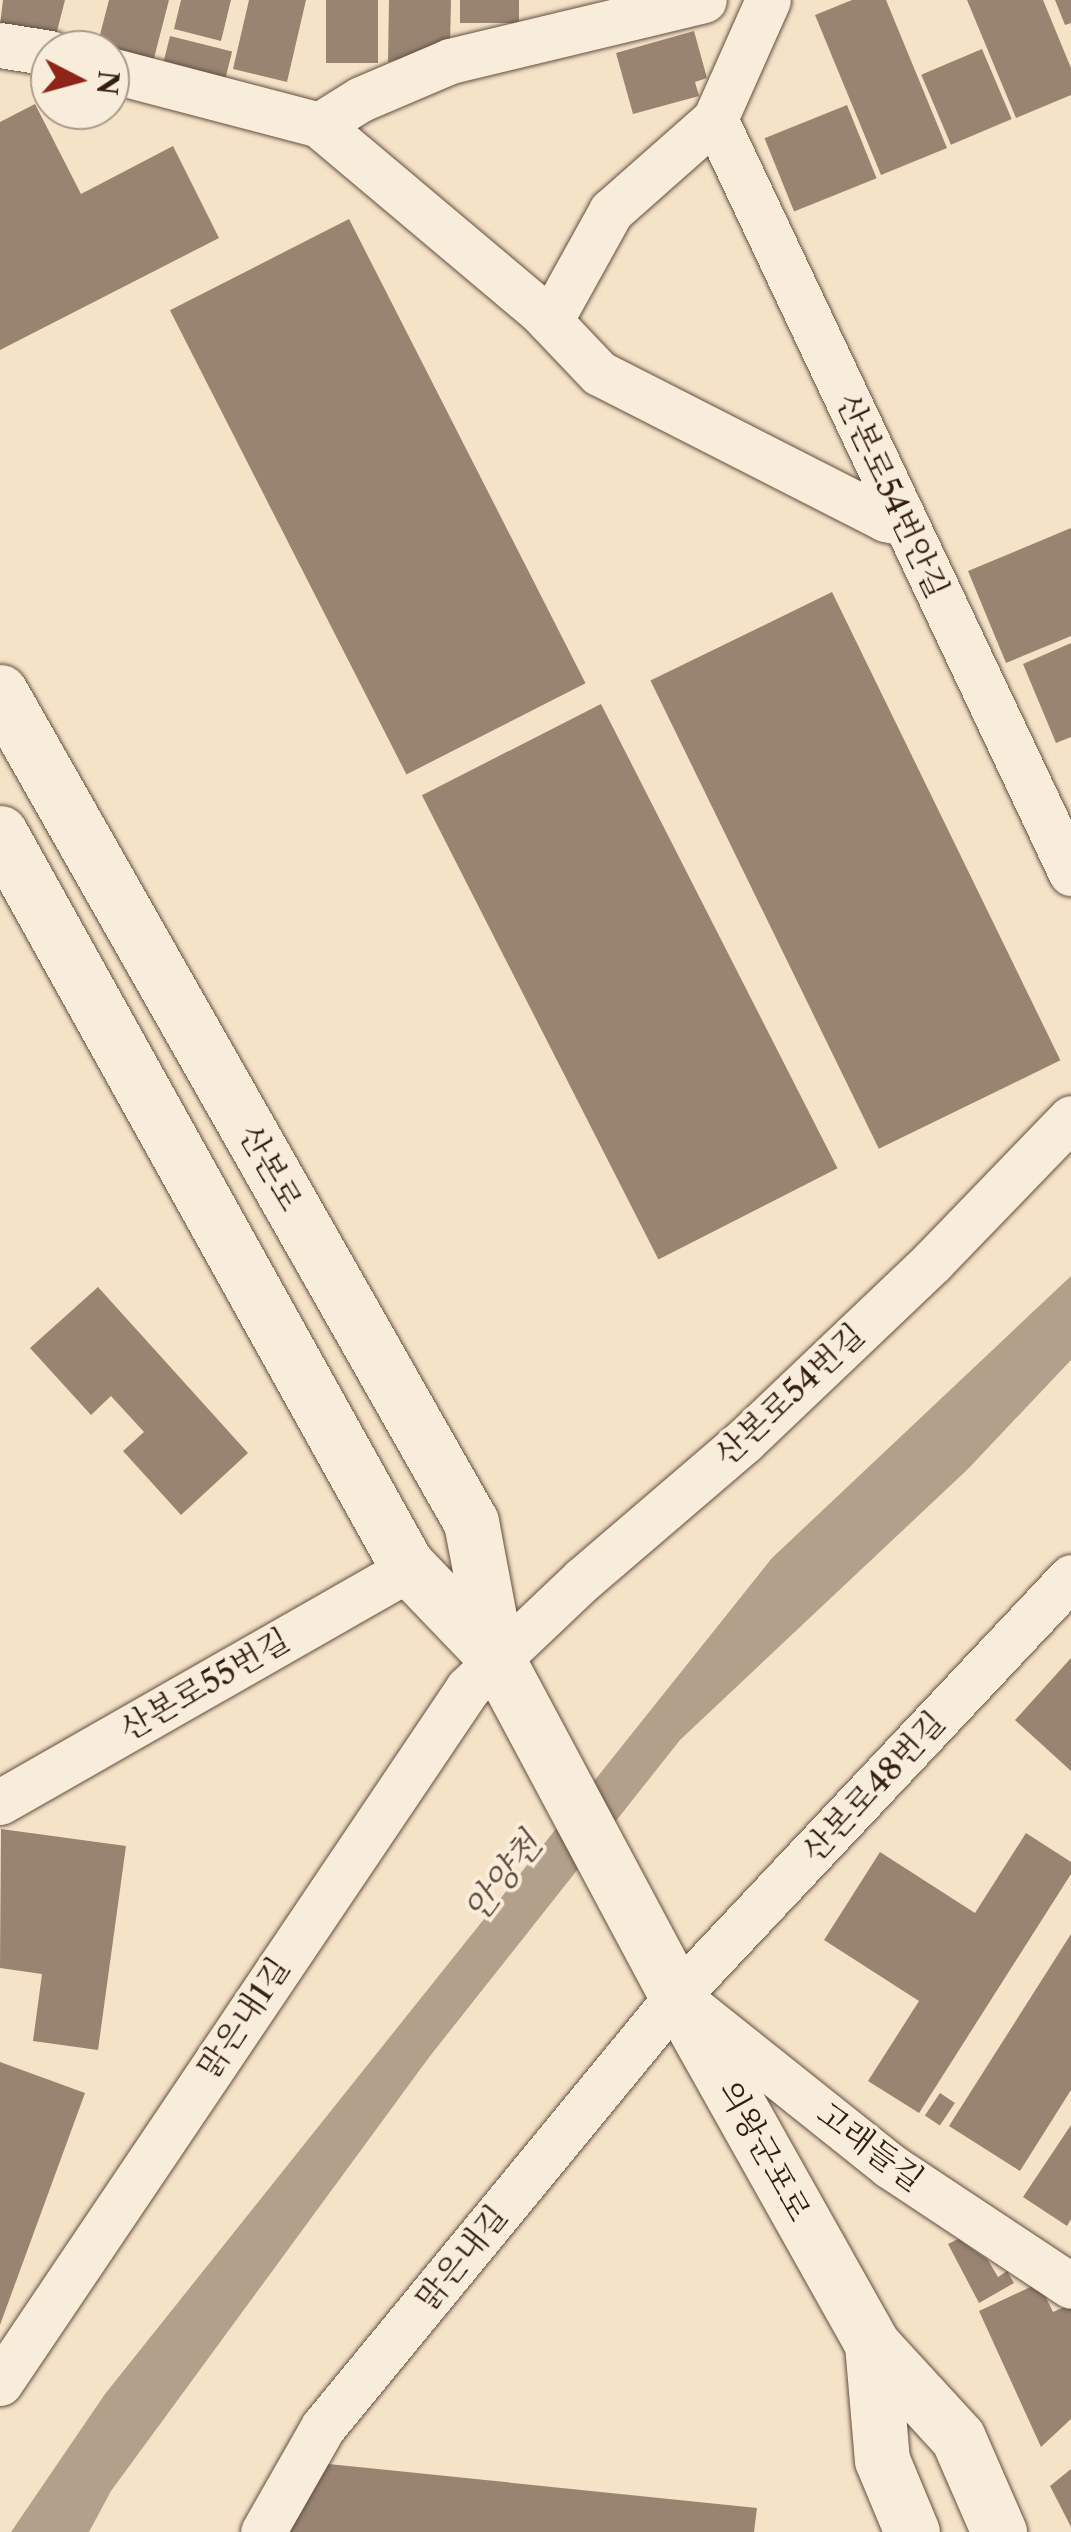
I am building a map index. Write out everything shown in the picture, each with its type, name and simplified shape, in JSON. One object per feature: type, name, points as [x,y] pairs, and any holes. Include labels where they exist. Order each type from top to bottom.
[{"type":"street","points":[[319,124],[361,99],[450,60],[704,0]]},
{"type":"street","points":[[550,321],[611,212],[715,119],[768,0]]},
{"type":"street","points":[[0,44],[30,49]]},
{"type":"street","points":[[130,75],[319,124],[550,321],[599,373],[885,519],[904,523]]},
{"type":"street","name":"산본로54번안길","points":[[715,119],[1071,872]]},
{"type":"street","name":"산본로","points":[[0,692],[470,1522],[506,1676]]},
{"type":"street","points":[[0,833],[406,1564],[506,1676]]},
{"type":"street","name":"산본로54번길","points":[[506,1676],[932,1262],[1071,1118]]},
{"type":"street","name":"산본로55번길","points":[[0,1802],[393,1578],[406,1564]]},
{"type":"street","name":"산본로48번길","points":[[667,1976],[1071,1577]]},
{"type":"street","name":"의왕군포로","points":[[506,1676],[872,2344],[958,2438],[999,2532]]},
{"type":"street","name":"맑은내1길","points":[[0,2383],[468,1688],[506,1676]]},
{"type":"street","name":"고래들길","points":[[667,1976],[890,2166],[1071,2286]]},
{"type":"street","name":"맑은내길","points":[[264,2532],[324,2427],[667,1976]]},
{"type":"street","name":"의왕군포로","points":[[872,2344],[882,2460],[912,2532]]},
{"type":"shaded area","points":[[1071,1276],[1071,1360],[968,1469],[680,1740],[430,2056],[111,2491],[89,2532],[11,2532],[105,2394],[772,1558]]},
{"type":"building","points":[[3,0],[65,0],[57,30],[30,33],[0,25]]},
{"type":"building","points":[[109,0],[169,0],[152,66],[130,58],[130,30],[101,30]]},
{"type":"building","points":[[181,0],[231,0],[221,41],[174,29]]},
{"type":"building","points":[[249,0],[306,0],[287,82],[233,69]]},
{"type":"building","points":[[326,0],[378,0],[378,63],[326,63]]},
{"type":"building","points":[[389,0],[451,0],[450,46],[388,62]]},
{"type":"building","points":[[460,0],[519,0],[519,23],[460,23]]},
{"type":"building","points":[[852,0],[886,0],[947,148],[881,175],[815,15]]},
{"type":"building","points":[[967,0],[1043,0],[1071,68],[1071,95],[1016,118]]},
{"type":"building","points":[[1055,0],[1071,0],[1071,23],[1065,25]]},
{"type":"building","points":[[694,31],[707,78],[695,82],[699,96],[633,114],[616,53]]},
{"type":"building","points":[[170,36],[232,51],[222,90],[160,75]]},
{"type":"building","points":[[982,49],[1012,119],[951,145],[921,75]]},
{"type":"building","points":[[847,105],[877,178],[794,212],[764,138]]},
{"type":"building","points":[[30,107],[30,130],[48,130],[81,194],[173,146],[219,238],[0,350],[0,122]]},
{"type":"building","points":[[349,219],[586,683],[406,774],[170,310]]},
{"type":"building","points":[[1071,528],[1071,636],[1006,663],[968,571]]},
{"type":"building","points":[[832,592],[1060,1060],[879,1149],[650,681]]},
{"type":"building","points":[[1071,643],[1071,737],[1056,743],[1023,664]]},
{"type":"building","points":[[601,704],[838,1168],[658,1259],[422,795]]},
{"type":"building","points":[[98,1287],[248,1453],[181,1515],[123,1451],[144,1432],[111,1396],[91,1415],[30,1348]]},
{"type":"building","points":[[1071,1658],[1071,1771],[1015,1720]]},
{"type":"building","points":[[1,1829],[126,1846],[98,2050],[33,2041],[42,1974],[0,1968]]},
{"type":"building","points":[[1026,1833],[1071,1862],[1071,1874],[919,2113],[868,2081],[919,2001],[824,1940],[880,1852],[975,1913]]},
{"type":"building","points":[[1071,1934],[1071,2090],[1020,2171],[949,2126]]},
{"type":"building","points":[[0,2062],[85,2093],[0,2325]]},
{"type":"building","points":[[940,2093],[955,2103],[940,2125],[925,2115]]},
{"type":"building","points":[[1071,2125],[1071,2219],[1067,2226],[1023,2197]]},
{"type":"building","points":[[958,2239],[988,2260],[998,2277],[1007,2271],[1014,2283],[979,2303],[948,2244]]},
{"type":"building","points":[[1039,2283],[1053,2312],[1071,2304],[1071,2419],[1041,2447],[979,2311]]},
{"type":"building","points":[[319,2463],[757,2508],[754,2532],[283,2532]]},
{"type":"building","points":[[1071,2469],[1071,2527],[1050,2486]]},
{"type":"water label","name":"안양천","points":[[503,1877]]}]
